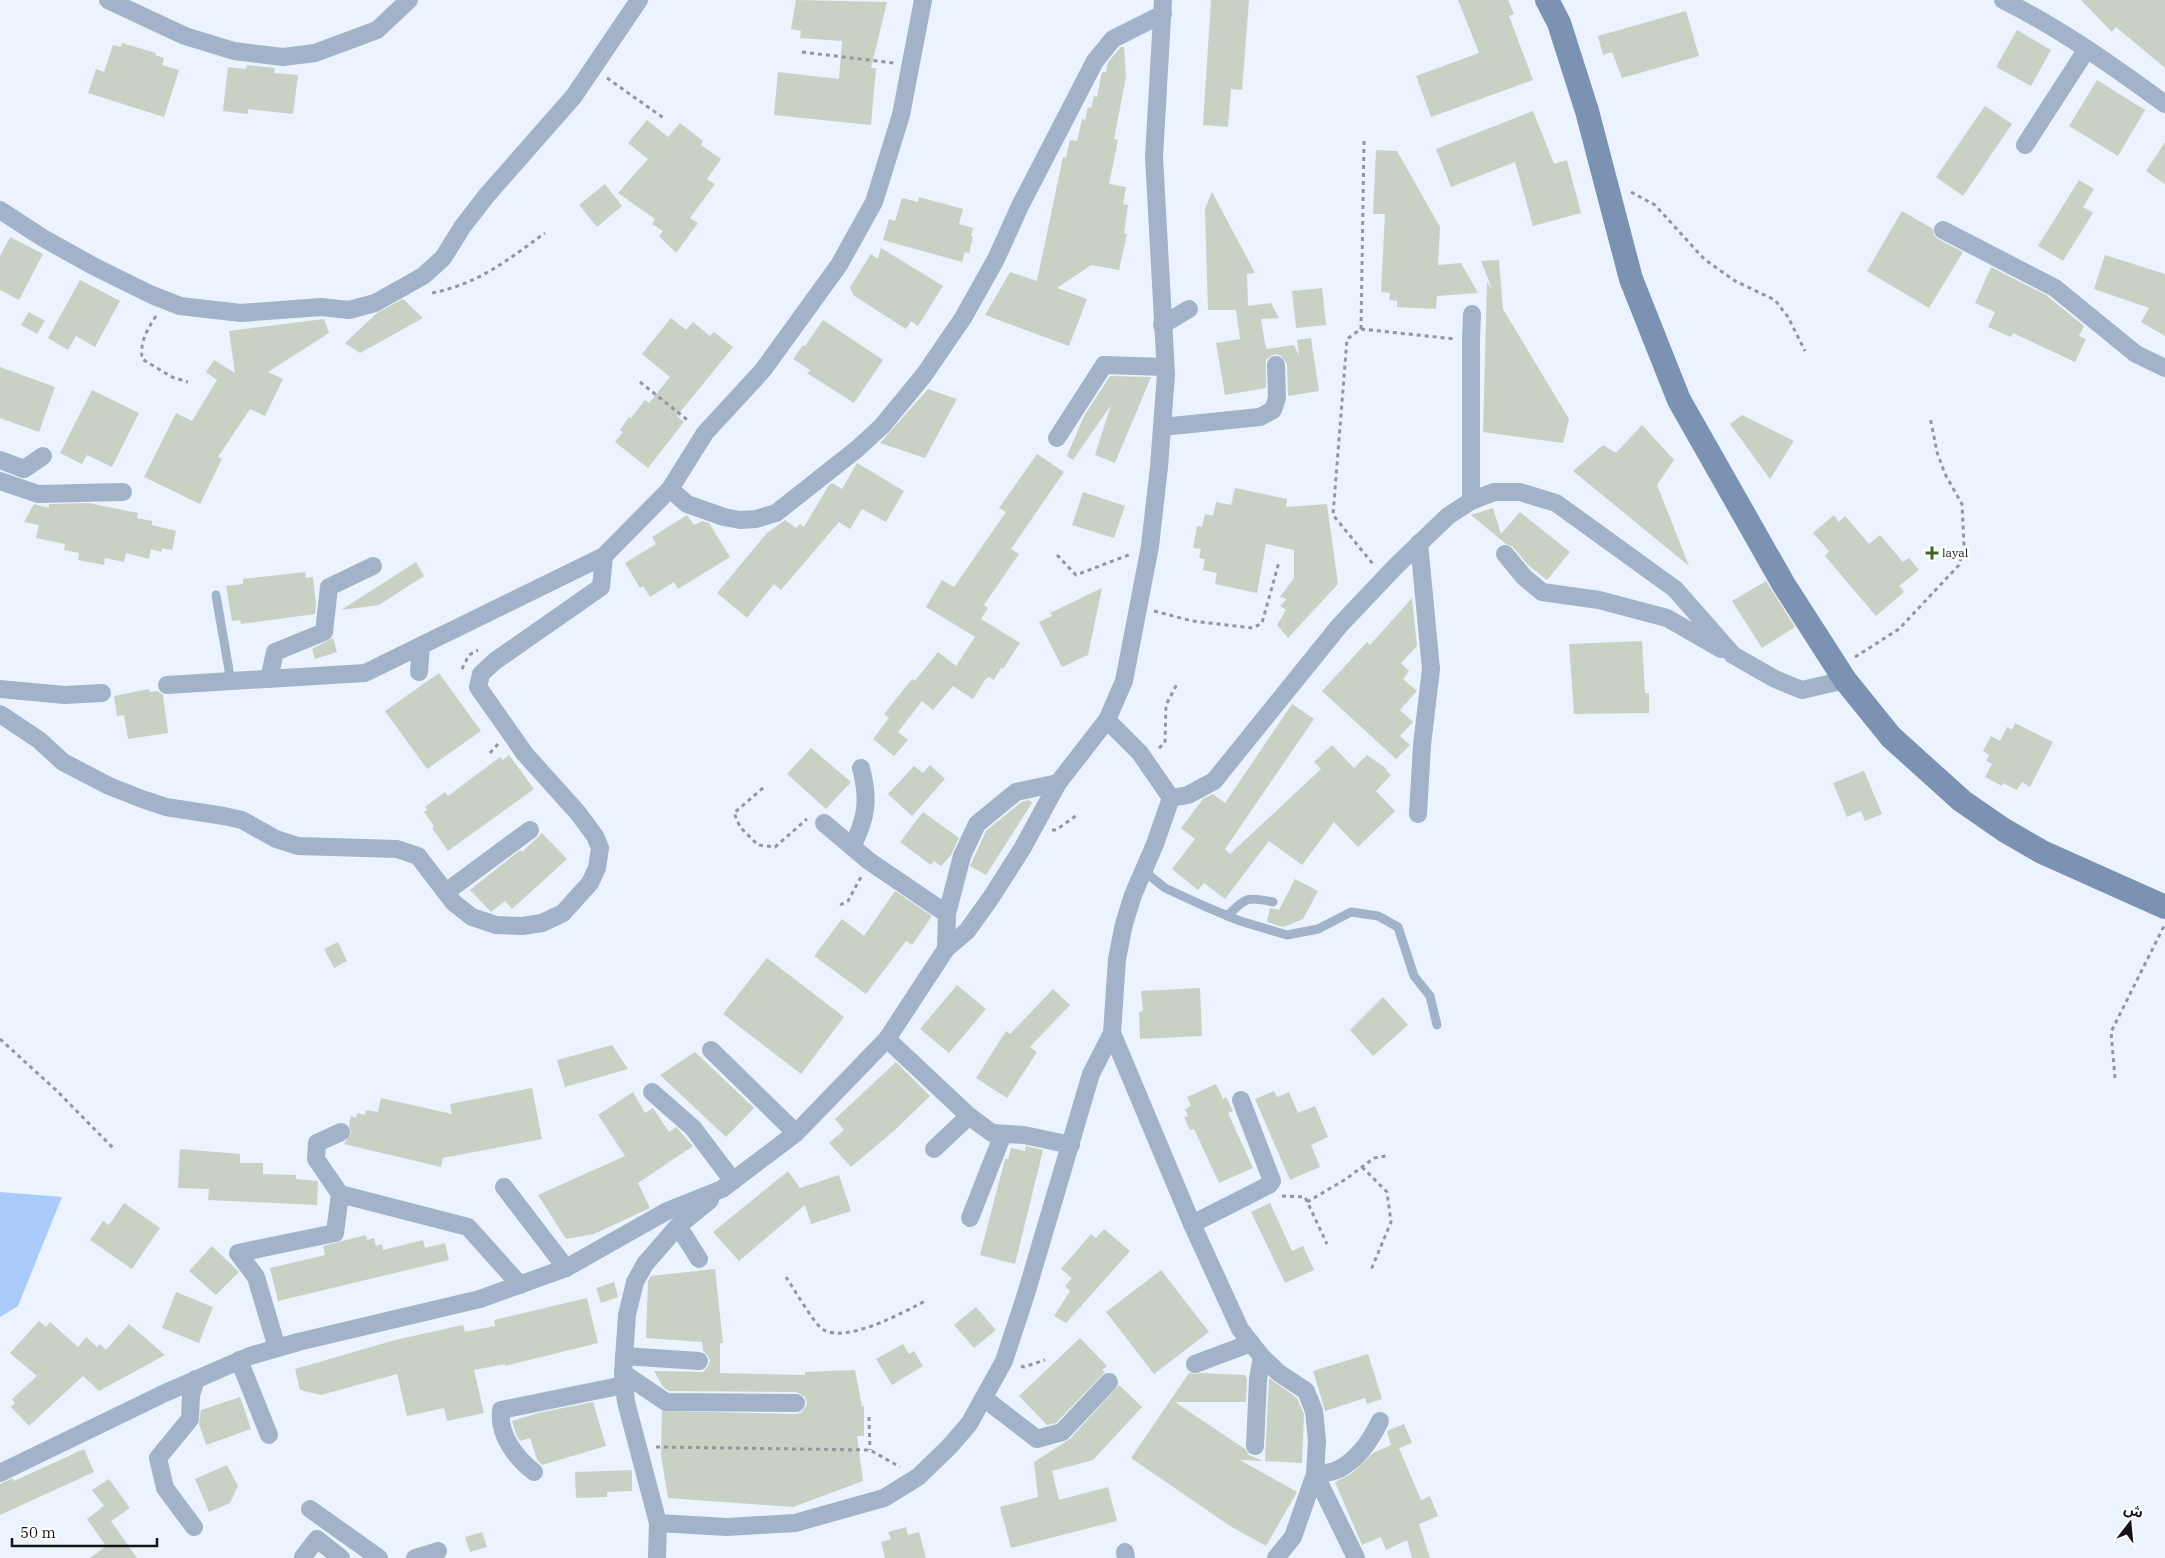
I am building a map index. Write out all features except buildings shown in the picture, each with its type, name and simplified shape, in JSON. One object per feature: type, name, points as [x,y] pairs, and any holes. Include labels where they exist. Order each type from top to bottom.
[{"type":"main road","points":[[1548,0],[1559,24],[1587,111],[1631,279],[1679,400],[1784,584],[1841,674],[1891,737],[1962,801],[2004,830],[2042,852],[2165,907]]},
{"type":"street","points":[[113,1],[185,36],[234,51],[283,57],[315,52],[377,30],[409,0]]},
{"type":"street","points":[[0,210],[43,238],[95,267],[180,306],[241,312],[321,306],[349,310],[375,303],[423,276],[443,258],[463,226],[487,196],[574,96],[639,0]]},
{"type":"street","points":[[167,684],[231,682],[365,673],[568,576],[604,556],[670,489],[705,433],[763,370],[843,257],[874,202],[901,115],[923,0]]},
{"type":"street","points":[[2003,0],[2044,21],[2165,104]]},
{"type":"street","points":[[657,1558],[658,1523],[637,1447],[624,1372],[627,1315],[635,1282],[645,1264],[678,1226],[796,1133],[887,1039],[946,949],[967,931],[990,899],[1022,849],[1058,783],[1108,720],[1124,681],[1150,546],[1162,427],[1165,367],[1154,157],[1163,7]]},
{"type":"street","points":[[670,489],[687,504],[724,517],[740,520],[756,519],[776,513],[882,426],[924,375],[963,318],[996,259],[1020,206],[1094,61],[1113,39],[1163,7]]},
{"type":"street","points":[[2025,145],[2087,49]]},
{"type":"street","points":[[1943,230],[2055,288],[2136,354],[2165,368]]},
{"type":"street","points":[[1162,325],[1189,309]]},
{"type":"street","points":[[1471,501],[1470,340],[1472,314]]},
{"type":"street","points":[[1057,438],[1104,365],[1165,367]]},
{"type":"street","points":[[1162,427],[1260,417],[1272,410],[1277,398],[1276,365]]},
{"type":"street","points":[[0,460],[24,469],[43,456]]},
{"type":"street","points":[[0,481],[38,494],[123,492]]},
{"type":"street","points":[[1170,798],[1188,795],[1214,781],[1340,624],[1384,578],[1448,516],[1471,501],[1494,492],[1520,492],[1556,502],[1675,589],[1732,655]]},
{"type":"street","points":[[1418,814],[1422,745],[1431,669],[1419,543]]},
{"type":"street","points":[[1505,554],[1524,577],[1542,592],[1599,600],[1667,618],[1775,679],[1802,690],[1841,674]]},
{"type":"street","points":[[0,714],[39,740],[63,762],[117,789],[166,808],[242,820],[276,839],[298,846],[375,848],[418,856],[454,903],[472,917],[496,925],[522,926],[542,923],[563,913],[590,883],[597,868],[600,848],[595,836],[578,813],[525,754],[478,687],[481,674],[495,661],[601,587],[604,556]]},
{"type":"street","points":[[269,679],[275,652],[324,632],[329,587],[373,566]]},
{"type":"street","points":[[419,672],[421,646]]},
{"type":"street","points":[[0,689],[64,695],[102,693]]},
{"type":"street","points":[[1108,720],[1145,760],[1170,798]]},
{"type":"street","points":[[852,846],[866,813],[866,788],[861,768]]},
{"type":"street","points":[[946,949],[947,914],[962,856],[977,824],[1016,792],[1058,783]]},
{"type":"street","points":[[658,1523],[727,1527],[794,1523],[884,1498],[918,1477],[949,1447],[969,1424],[985,1399],[1004,1361],[1091,1074],[1112,1033],[1117,959],[1133,895],[1144,871],[1170,798]]},
{"type":"street","points":[[824,823],[869,861],[947,914]]},
{"type":"street","points":[[446,892],[530,830]]},
{"type":"street","points":[[1112,1033],[1192,1224],[1240,1329],[1256,1350],[1280,1374],[1306,1391],[1314,1411],[1317,1441],[1315,1474],[1293,1537],[1276,1558]]},
{"type":"street","points":[[887,1039],[969,1116],[992,1133],[1024,1135],[1071,1145]]},
{"type":"street","points":[[711,1050],[796,1133]]},
{"type":"street","points":[[652,1092],[693,1128],[728,1185]]},
{"type":"street","points":[[1192,1224],[1269,1185],[1272,1181],[1242,1100]]},
{"type":"street","points":[[934,1149],[969,1116]]},
{"type":"street","points":[[341,1132],[317,1143],[316,1159],[340,1194],[468,1226],[520,1285]]},
{"type":"street","points":[[970,1218],[1002,1134]]},
{"type":"street","points":[[0,1473],[239,1360],[276,1348],[480,1299],[566,1268],[668,1211],[728,1185]]},
{"type":"street","points":[[504,1187],[566,1268]]},
{"type":"street","points":[[276,1348],[256,1278],[238,1253],[335,1233],[340,1194]]},
{"type":"street","points":[[678,1226],[700,1259]]},
{"type":"street","points":[[1195,1364],[1256,1350]]},
{"type":"street","points":[[1255,1446],[1258,1380],[1256,1350]]},
{"type":"street","points":[[239,1360],[269,1435]]},
{"type":"street","points":[[534,1472],[521,1461],[506,1438],[500,1419],[501,1410],[624,1372],[699,1361]]},
{"type":"street","points":[[624,1372],[666,1402],[796,1403]]},
{"type":"street","points":[[194,1527],[165,1488],[158,1458],[190,1419],[191,1395],[196,1379]]},
{"type":"street","points":[[985,1399],[1037,1439],[1062,1432],[1109,1382]]},
{"type":"street","points":[[1315,1474],[1337,1470],[1358,1455],[1373,1436],[1380,1421]]},
{"type":"street","points":[[1315,1474],[1356,1558]]},
{"type":"street","points":[[310,1509],[379,1558]]},
{"type":"street","points":[[302,1557],[317,1539],[341,1558]]},
{"type":"street","points":[[415,1558],[438,1551]]},
{"type":"lane","points":[[216,596],[231,682]]},
{"type":"lane","points":[[1144,871],[1165,888],[1227,916],[1287,935],[1318,929],[1352,912],[1378,916],[1398,927],[1414,976],[1430,996],[1437,1025]]},
{"type":"lane","points":[[1227,916],[1244,901],[1254,898],[1273,902]]},
{"type":"path","points":[[802,52],[912,65]]},
{"type":"path","points":[[592,68],[665,118]]},
{"type":"path","points":[[1361,329],[1364,141]]},
{"type":"path","points":[[1604,177],[1655,205],[1704,259],[1735,281],[1775,300],[1788,317],[1805,351]]},
{"type":"path","points":[[402,288],[426,295],[453,289],[482,277],[545,233]]},
{"type":"path","points":[[166,300],[145,333],[141,347],[142,359],[172,378],[188,382]]},
{"type":"path","points":[[1384,578],[1333,514],[1347,339],[1361,329],[1470,340]]},
{"type":"path","points":[[640,382],[705,433]]},
{"type":"path","points":[[1841,674],[1900,629],[1958,565],[1964,546],[1962,504],[1937,452],[1930,416]]},
{"type":"path","points":[[1057,555],[1076,575],[1150,546]]},
{"type":"path","points":[[1139,607],[1192,621],[1253,628],[1262,623],[1280,562]]},
{"type":"path","points":[[1145,760],[1165,743],[1166,705],[1176,684]]},
{"type":"path","points":[[763,788],[734,813],[740,827],[758,846],[776,846],[808,818],[824,823]]},
{"type":"path","points":[[840,905],[848,901],[869,861]]},
{"type":"path","points":[[2115,1078],[2111,1032],[2165,923]]},
{"type":"path","points":[[0,1039],[57,1091],[115,1150]]},
{"type":"path","points":[[1308,1202],[1374,1158],[1386,1156]]},
{"type":"path","points":[[1362,1167],[1387,1192],[1391,1222],[1371,1270]]},
{"type":"path","points":[[1249,1195],[1305,1197],[1327,1244]]},
{"type":"path","points":[[786,1277],[822,1328],[839,1334],[883,1322],[925,1301]]},
{"type":"path","points":[[869,1417],[870,1450]]},
{"type":"path","points":[[637,1447],[870,1450],[918,1477]]},
{"type":"shaded area","points":[[0,1192],[62,1197],[18,1306],[0,1317]]},
{"type":"place","name":"layal","points":[[1932,553]]}]
